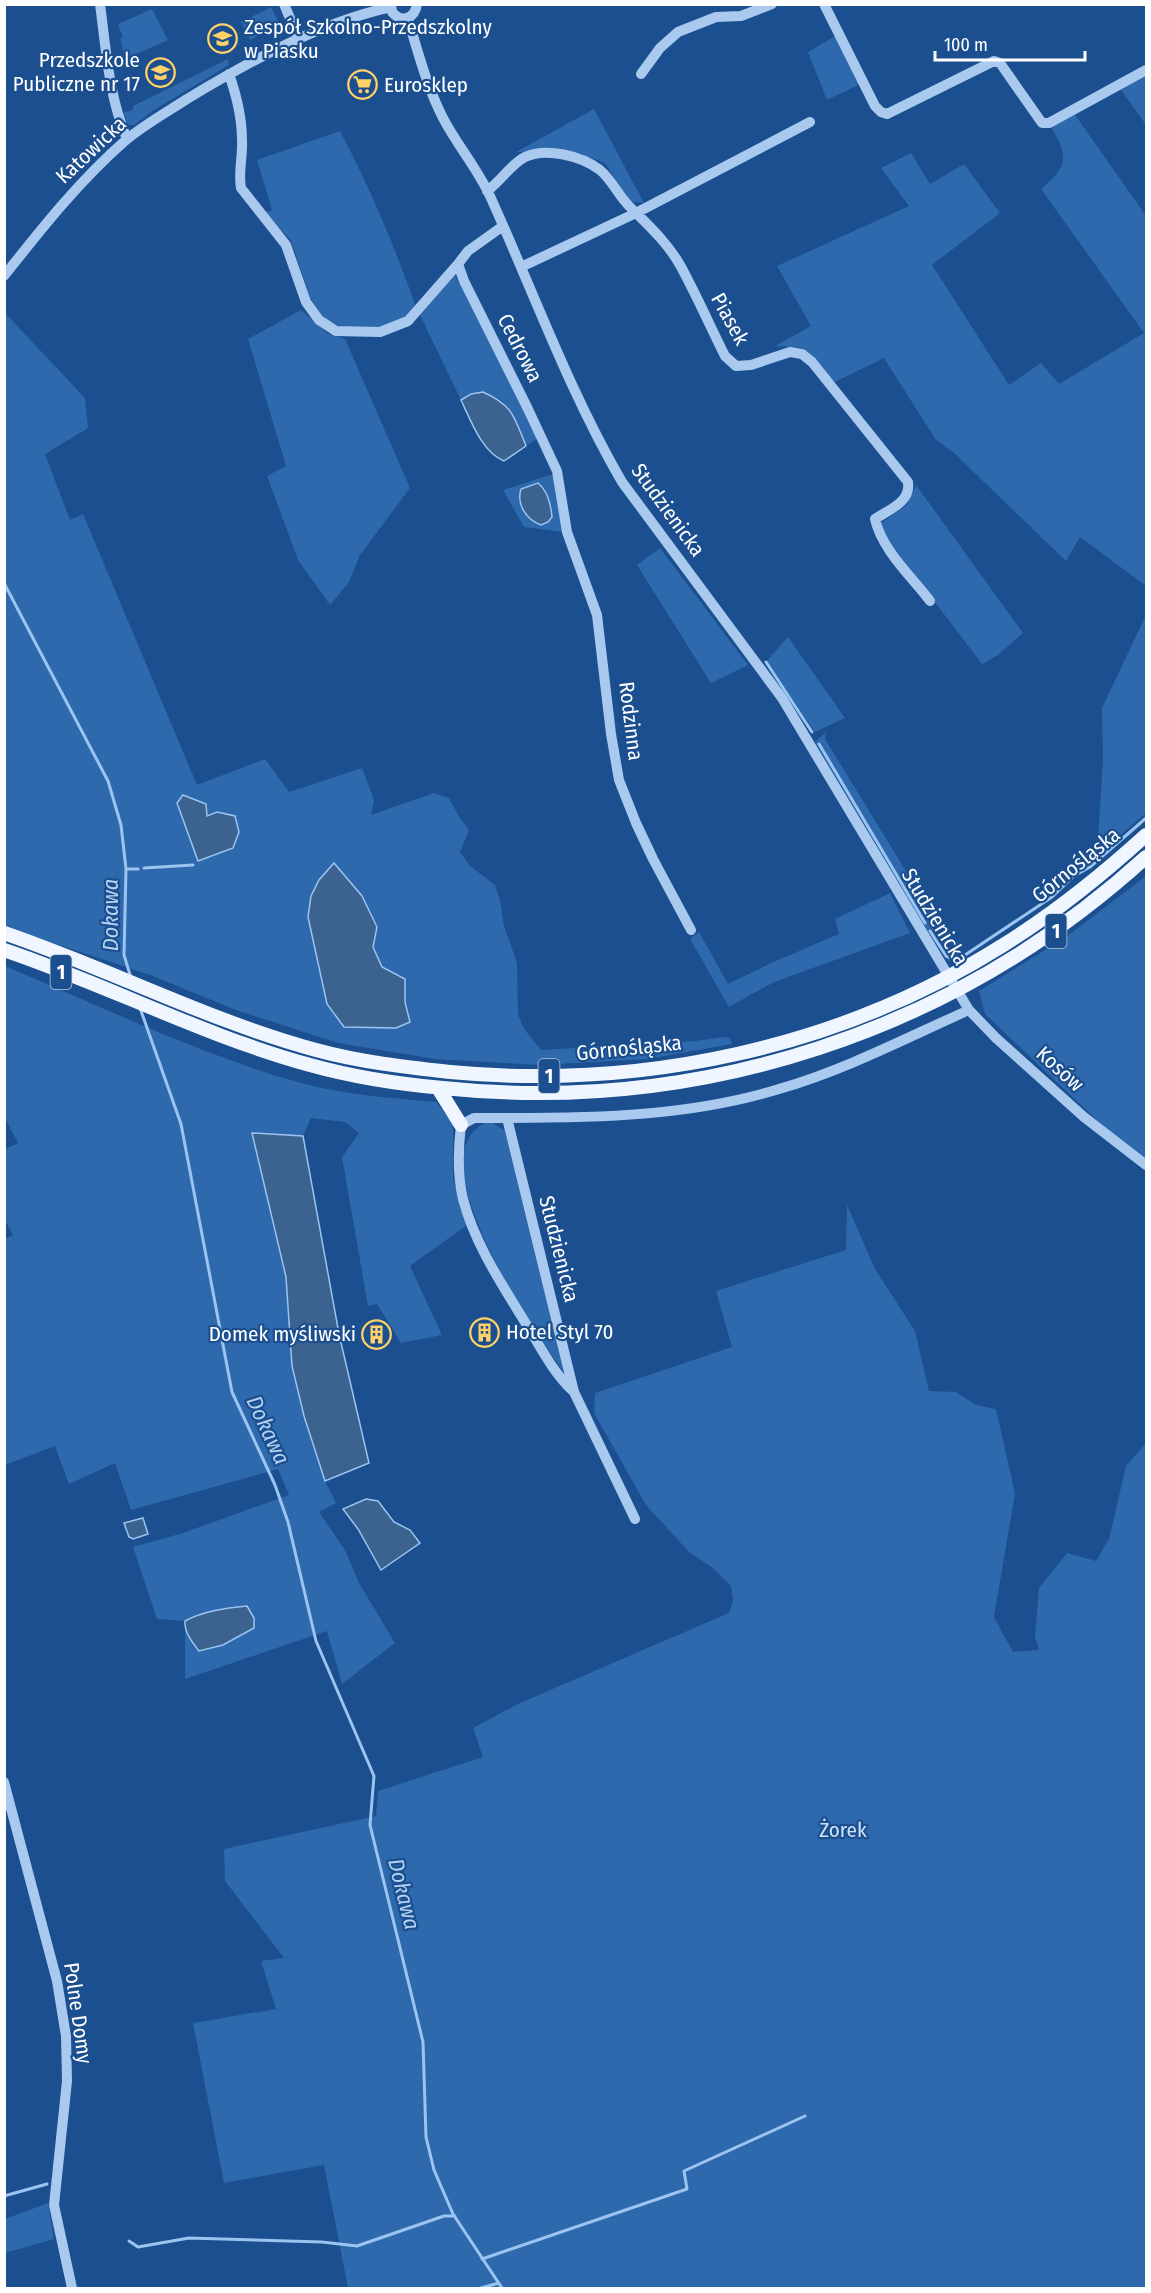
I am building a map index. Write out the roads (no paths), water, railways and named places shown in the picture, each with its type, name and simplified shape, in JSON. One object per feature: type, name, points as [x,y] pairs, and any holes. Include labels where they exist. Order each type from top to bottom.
[{"type":"main road","name":"Górnośląska","points":[[4,933],[264,1034],[348,1058],[397,1066],[507,1077],[613,1074],[659,1068],[764,1048],[867,1014],[947,976],[1004,945],[1043,919],[1111,867],[1146,835]]},
{"type":"main road","name":"Górnośląska","points":[[4,950],[236,1042],[312,1066],[391,1082],[476,1092],[545,1094],[590,1092],[684,1082],[769,1064],[883,1025],[957,991],[996,969],[1091,905],[1146,857]]},
{"type":"main road","points":[[438,1088],[461,1125]]},
{"type":"street","points":[[100,4],[109,69],[121,124],[127,139]]},
{"type":"street","points":[[284,4],[299,40]]},
{"type":"street","points":[[391,6],[396,16],[408,19],[415,12],[417,4]]},
{"type":"street","points":[[641,74],[660,48],[678,32],[716,17],[741,16],[772,4]]},
{"type":"street","points":[[824,4],[875,106],[887,114],[994,60],[1000,63],[1042,123],[1049,123],[1146,70]]},
{"type":"street","name":"Katowicka","points":[[4,276],[80,184],[127,139],[154,120],[228,74],[299,40],[364,13],[391,6]]},
{"type":"street","name":"Studzienicka","points":[[408,19],[430,88],[443,118],[488,190],[601,445],[622,482],[782,698],[957,991]]},
{"type":"street","points":[[228,74],[234,88],[242,139],[239,177],[241,188],[286,245],[306,302],[319,320],[336,331],[380,332],[393,329],[408,321],[468,251],[503,226]]},
{"type":"street","points":[[521,267],[636,213],[810,122]]},
{"type":"street","name":"Piasek","points":[[488,190],[524,157],[544,154],[568,156],[585,161],[601,171],[623,200],[667,245],[680,264],[725,356],[736,366],[758,363],[790,352],[802,354],[813,362],[908,482],[909,491],[904,500],[875,519],[877,528],[891,551],[930,601]]},
{"type":"street","name":"Cedrowa","points":[[458,264],[528,406],[557,471],[563,506]]},
{"type":"street","name":"Rodzinna","points":[[563,506],[567,532],[597,615],[611,734],[619,780],[653,859],[691,930]]},
{"type":"street","name":"Kosów","points":[[957,991],[969,1010],[988,1031],[1084,1117],[1146,1166]]},
{"type":"street","points":[[574,1392],[567,1386],[532,1333],[486,1256],[471,1225],[463,1198],[459,1172],[461,1125],[474,1118],[570,1118],[655,1112],[719,1103],[778,1090],[836,1069],[969,1010]]},
{"type":"street","name":"Studzienicka","points":[[507,1118],[574,1392],[635,1519]]},
{"type":"street","name":"Polne Domy","points":[[4,1782],[57,1981],[66,2036],[67,2081],[54,2205],[72,2289]]},
{"type":"waterway","name":"Dokawa","points":[[4,583],[108,781],[121,825],[126,869],[124,955],[131,978]]},
{"type":"waterway","points":[[766,662],[812,732]]},
{"type":"waterway","points":[[819,744],[925,923]]},
{"type":"waterway","points":[[930,931],[946,956],[959,959],[1052,897],[1074,876],[1090,867],[1146,818]]},
{"type":"waterway","points":[[144,868],[193,865]]},
{"type":"waterway","points":[[126,869],[138,869]]},
{"type":"waterway","name":"Dokawa","points":[[140,1008],[181,1124],[232,1392],[275,1485],[288,1522],[316,1641],[374,1776],[370,1825],[423,2042],[426,2137],[434,2170],[453,2214],[502,2288]]},
{"type":"waterway","points":[[482,2259],[687,2189],[684,2171],[805,2116]]},
{"type":"waterway","points":[[4,2196],[47,2184]]},
{"type":"waterway","points":[[129,2241],[138,2247],[189,2238],[322,2242],[357,2246],[444,2216],[455,2216]]},
{"type":"waterway","points":[[481,2288],[499,2283]]},
{"type":"place","name":"Zespół Szkolno-Przedszkolny w Piasku","points":[[223,39]]},
{"type":"place","name":"Przedszkole Publiczne nr 17","points":[[161,72]]},
{"type":"place","name":"Eurosklep","points":[[363,85]]},
{"type":"place","name":"Hotel Styl 70","points":[[485,1332]]},
{"type":"place","name":"Domek myśliwski","points":[[377,1334]]},
{"type":"park label","name":"Żorek","points":[[843,1830]]}]
